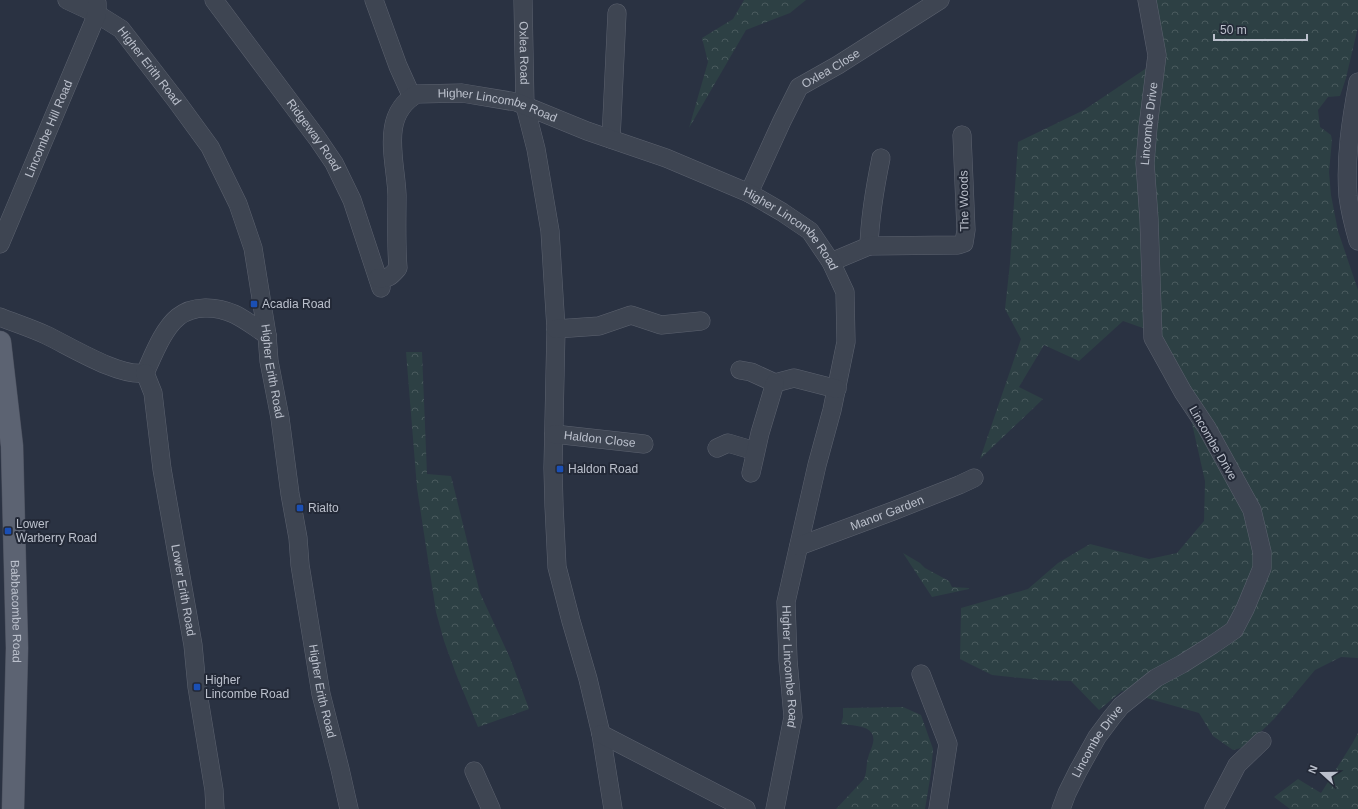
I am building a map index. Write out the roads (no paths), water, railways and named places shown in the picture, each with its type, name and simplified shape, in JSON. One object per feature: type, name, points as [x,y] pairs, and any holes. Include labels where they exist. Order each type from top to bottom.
[{"type":"main road","name":"Babbacombe Road","points":[[0,342],[17,648],[9,797]]},
{"type":"street","name":"Higher Erith Road","points":[[67,0],[97,7],[121,29],[176,99],[210,147],[238,204],[252,248],[267,335],[269,361],[280,418],[290,494],[298,538],[300,565],[321,694],[349,809]]},
{"type":"street","name":"Ridgeway Road","points":[[214,0],[334,163],[352,200],[380,283],[391,276],[398,268],[396,242],[397,193],[392,152],[393,130],[400,109],[412,97]]},
{"type":"street","points":[[374,0],[398,66],[412,97]]},
{"type":"street","name":"Oxlea Road","points":[[523,0],[525,106]]},
{"type":"street","name":"Oxlea Close","points":[[749,193],[799,87],[838,65],[940,0]]},
{"type":"street","name":"Lincombe Drive","points":[[1062,809],[1067,793],[1097,737],[1121,706],[1156,678],[1182,664],[1234,630],[1245,609],[1262,568],[1262,552],[1252,510],[1153,338],[1149,219],[1145,163],[1157,55],[1147,0]]},
{"type":"street","name":"Lincombe Hill Road","points":[[0,244],[97,7]]},
{"type":"street","points":[[611,139],[617,13]]},
{"type":"street","points":[[1358,82],[1352,113],[1347,174],[1348,197],[1358,241]]},
{"type":"street","name":"Higher Lincombe Road","points":[[412,97],[417,94],[462,93],[516,102],[611,139],[666,158],[749,193],[782,212],[810,231],[832,262],[845,292],[846,342],[837,389],[817,465],[786,602],[788,660],[793,717],[775,809]]},
{"type":"street","points":[[525,106],[536,149],[550,231],[556,329],[554,434],[556,567],[588,679],[601,734],[613,809]]},
{"type":"street","name":"The Woods","points":[[832,262],[869,246],[911,247],[958,245],[964,243],[966,230],[962,135]]},
{"type":"street","points":[[869,246],[876,183],[881,158]]},
{"type":"street","points":[[0,317],[44,334],[100,363],[130,373],[145,373],[164,334],[178,317],[190,311],[205,308],[222,310],[234,314],[267,335]]},
{"type":"street","points":[[556,329],[599,326],[631,315],[661,325],[701,321]]},
{"type":"street","points":[[740,370],[751,372],[775,383],[794,378],[837,389]]},
{"type":"street","name":"Lower Erith Road","points":[[145,373],[153,393],[162,469],[193,646],[197,687],[214,790],[215,809]]},
{"type":"street","points":[[751,473],[755,451],[775,383]]},
{"type":"street","name":"Haldon Close","points":[[554,434],[644,444]]},
{"type":"street","points":[[717,448],[728,443],[755,451]]},
{"type":"street","name":"Manor Garden","points":[[799,546],[960,485],[974,478]]},
{"type":"street","points":[[921,674],[948,744],[938,809]]},
{"type":"street","points":[[601,734],[746,809]]},
{"type":"street","points":[[1214,809],[1237,765],[1262,742]]},
{"type":"street","points":[[474,771],[490,809]]},
{"type":"place","name":"Acadia Road","points":[[254,304]]},
{"type":"place","name":"Haldon Road","points":[[560,469]]},
{"type":"place","name":"Rialto","points":[[300,508]]},
{"type":"place","name":"Lower Warberry Road","points":[[8,531]]},
{"type":"place","name":"Higher Lincombe Road","points":[[197,687]]}]
